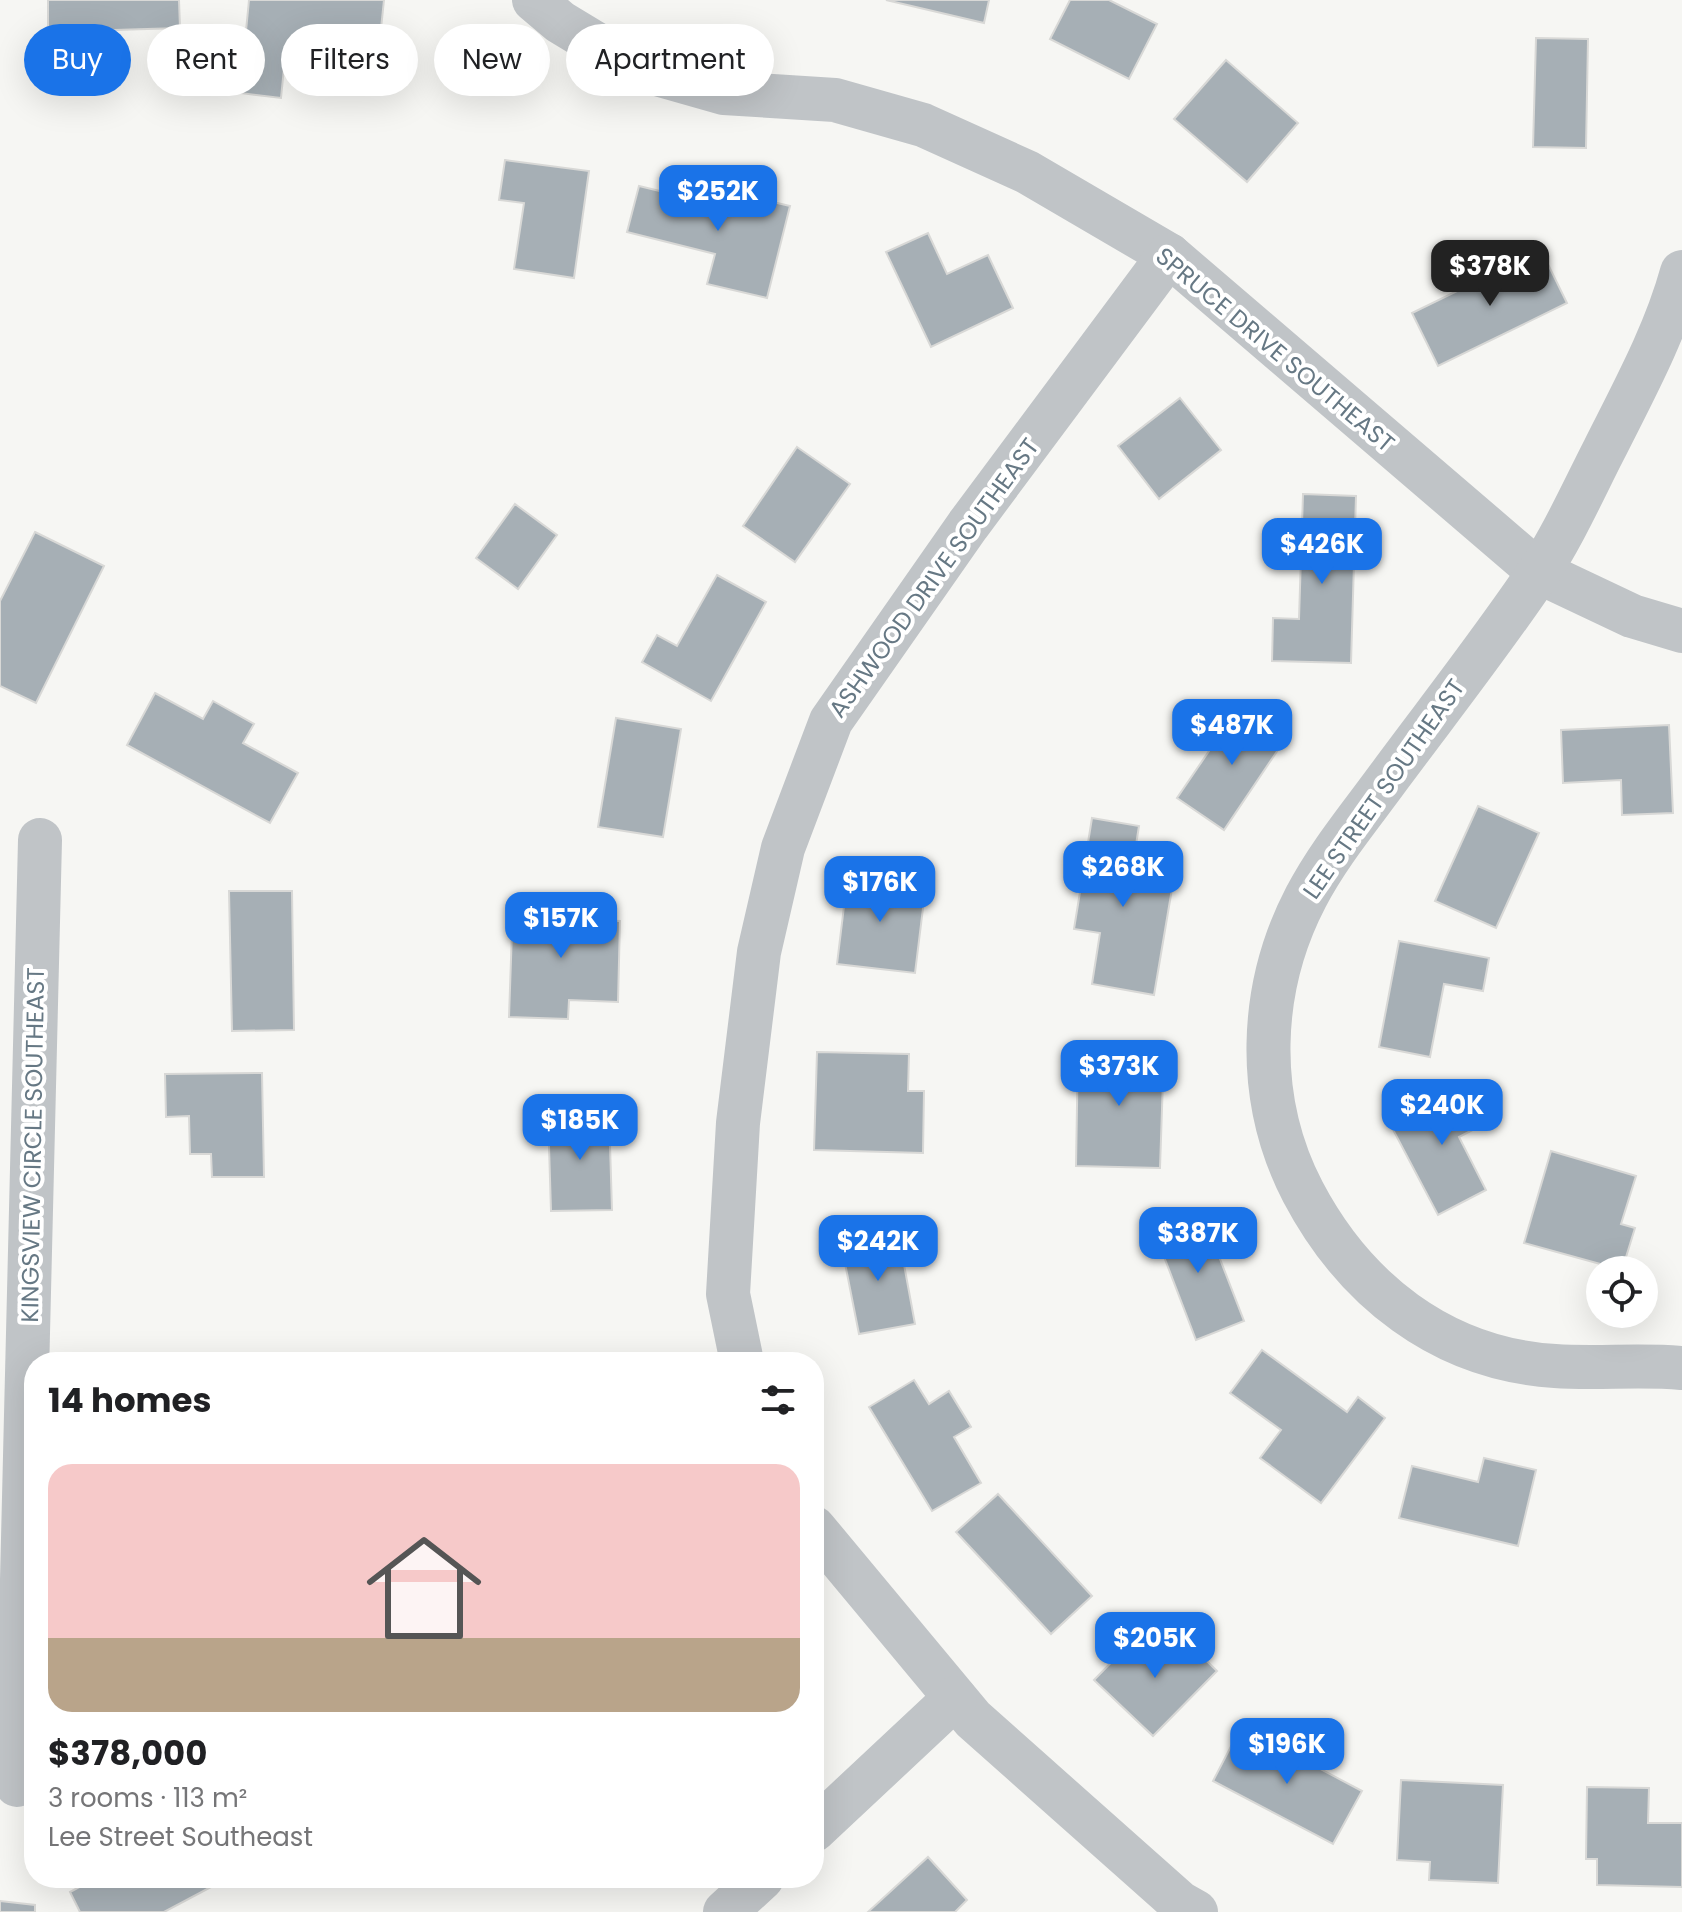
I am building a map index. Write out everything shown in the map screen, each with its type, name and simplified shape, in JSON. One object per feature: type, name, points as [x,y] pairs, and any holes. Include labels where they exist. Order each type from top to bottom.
[{"type":"street","name":"SPRUCE DRIVE SOUTHEAST","points":[[534,0],[560,22],[636,68],[724,93],[835,100],[923,125],[1027,172],[1169,255],[1539,572],[1632,616],[1682,631]]},
{"type":"street","name":"ASHWOOD DRIVE SOUTHEAST","points":[[740,1352],[728,1294],[738,1123],[759,952],[783,848],[831,721],[968,525],[1169,255]]},
{"type":"street","name":"LEE STREET SOUTHEAST","points":[[1682,272],[1672,309],[1635,387],[1539,572],[1337,848],[1306,898],[1284,952],[1271,1010],[1267,1069],[1276,1127],[1324,1232],[1362,1279],[1442,1336],[1506,1357],[1550,1366],[1682,1368]]},
{"type":"street","name":"KINGSVIEW CIRCLE SOUTHEAST","points":[[17,1785],[16,1243],[40,840]]},
{"type":"street","points":[[824,1540],[984,1729],[1180,1903],[1196,1912]]},
{"type":"street","points":[[824,1821],[955,1698]]},
{"type":"street","points":[[725,1912],[751,1888]]},
{"type":"building","points":[[48,0],[179,0],[180,24],[147,24],[147,29],[131,29],[131,24],[48,24]]},
{"type":"building","points":[[249,0],[384,0],[381,24],[281,24],[281,98],[265,96],[265,24],[247,24]]},
{"type":"building","points":[[886,0],[989,0],[984,23]]},
{"type":"building","points":[[1070,0],[1109,0],[1157,24],[1129,79],[1050,39]]},
{"type":"building","points":[[1536,38],[1588,39],[1586,148],[1533,147]]},
{"type":"building","points":[[1226,60],[1298,123],[1247,182],[1174,119]]},
{"type":"building","points":[[505,160],[589,171],[574,278],[514,269],[524,203],[499,200]]},
{"type":"building","points":[[701,185],[790,206],[767,298],[707,284],[715,254],[627,232],[639,186],[697,200]]},
{"type":"building","points":[[928,233],[947,274],[988,255],[1013,308],[931,347],[886,252]]},
{"type":"building","points":[[1541,250],[1567,303],[1438,366],[1412,313]]},
{"type":"building","points":[[1180,398],[1221,450],[1159,499],[1118,446]]},
{"type":"building","points":[[797,447],[850,484],[795,562],[743,526]]},
{"type":"building","points":[[1303,494],[1356,496],[1351,663],[1272,661],[1273,618],[1299,619]]},
{"type":"building","points":[[515,504],[557,535],[518,589],[476,558]]},
{"type":"building","points":[[35,532],[104,566],[36,703],[0,686],[0,601]]},
{"type":"building","points":[[717,575],[766,602],[711,701],[642,662],[657,635],[677,646]]},
{"type":"building","points":[[155,693],[203,719],[213,701],[254,724],[243,743],[298,773],[270,823],[127,745]]},
{"type":"building","points":[[1241,704],[1288,735],[1224,830],[1177,798]]},
{"type":"building","points":[[616,718],[681,729],[663,837],[598,827]]},
{"type":"building","points":[[1669,725],[1673,813],[1622,815],[1621,780],[1563,783],[1561,730]]},
{"type":"building","points":[[1478,806],[1539,833],[1496,928],[1435,901]]},
{"type":"building","points":[[1092,818],[1139,826],[1132,870],[1174,877],[1154,995],[1092,984],[1100,933],[1074,929]]},
{"type":"building","points":[[849,865],[882,869],[880,887],[925,892],[915,973],[837,964]]},
{"type":"building","points":[[229,891],[292,891],[294,1030],[232,1031]]},
{"type":"building","points":[[513,902],[589,905],[589,920],[620,921],[618,1002],[569,1000],[568,1019],[509,1017]]},
{"type":"building","points":[[1399,941],[1489,958],[1483,991],[1444,984],[1430,1057],[1379,1047]]},
{"type":"building","points":[[1078,1047],[1164,1050],[1160,1168],[1076,1166]]},
{"type":"building","points":[[817,1052],[909,1054],[908,1091],[924,1091],[923,1153],[814,1150]]},
{"type":"building","points":[[262,1073],[264,1177],[212,1177],[211,1154],[190,1154],[189,1116],[166,1117],[165,1074]]},
{"type":"building","points":[[1465,1083],[1486,1123],[1459,1137],[1486,1190],[1438,1215],[1389,1122]]},
{"type":"building","points":[[609,1112],[612,1210],[551,1211],[548,1114]]},
{"type":"building","points":[[1551,1151],[1636,1176],[1621,1224],[1635,1228],[1626,1256],[1586,1256],[1586,1260],[1524,1243]]},
{"type":"building","points":[[1201,1210],[1244,1321],[1196,1340],[1153,1228]]},
{"type":"building","points":[[898,1232],[915,1324],[859,1334],[841,1243]]},
{"type":"building","points":[[1262,1350],[1347,1412],[1358,1397],[1385,1418],[1321,1503],[1260,1458],[1281,1430],[1230,1393]]},
{"type":"building","points":[[914,1380],[929,1404],[949,1391],[971,1427],[954,1437],[981,1483],[932,1511],[869,1407]]},
{"type":"building","points":[[1484,1458],[1536,1470],[1518,1546],[1399,1518],[1412,1466],[1478,1482]]},
{"type":"building","points":[[998,1494],[1092,1596],[1051,1634],[956,1532]]},
{"type":"building","points":[[1177,1632],[1217,1671],[1153,1736],[1094,1680],[1137,1636],[1156,1654]]},
{"type":"building","points":[[1241,1727],[1362,1791],[1333,1844],[1213,1781]]},
{"type":"building","points":[[1401,1780],[1503,1785],[1498,1883],[1429,1880],[1430,1862],[1397,1860]]},
{"type":"building","points":[[1587,1787],[1649,1788],[1648,1823],[1682,1823],[1682,1887],[1597,1885],[1597,1859],[1586,1859]]},
{"type":"building","points":[[928,1857],[967,1900],[955,1912],[868,1912]]},
{"type":"building","points":[[77,1888],[209,1888],[164,1912],[80,1912],[70,1892]]},
{"type":"building","points":[[0,1901],[35,1905],[35,1912],[0,1912]]}]
